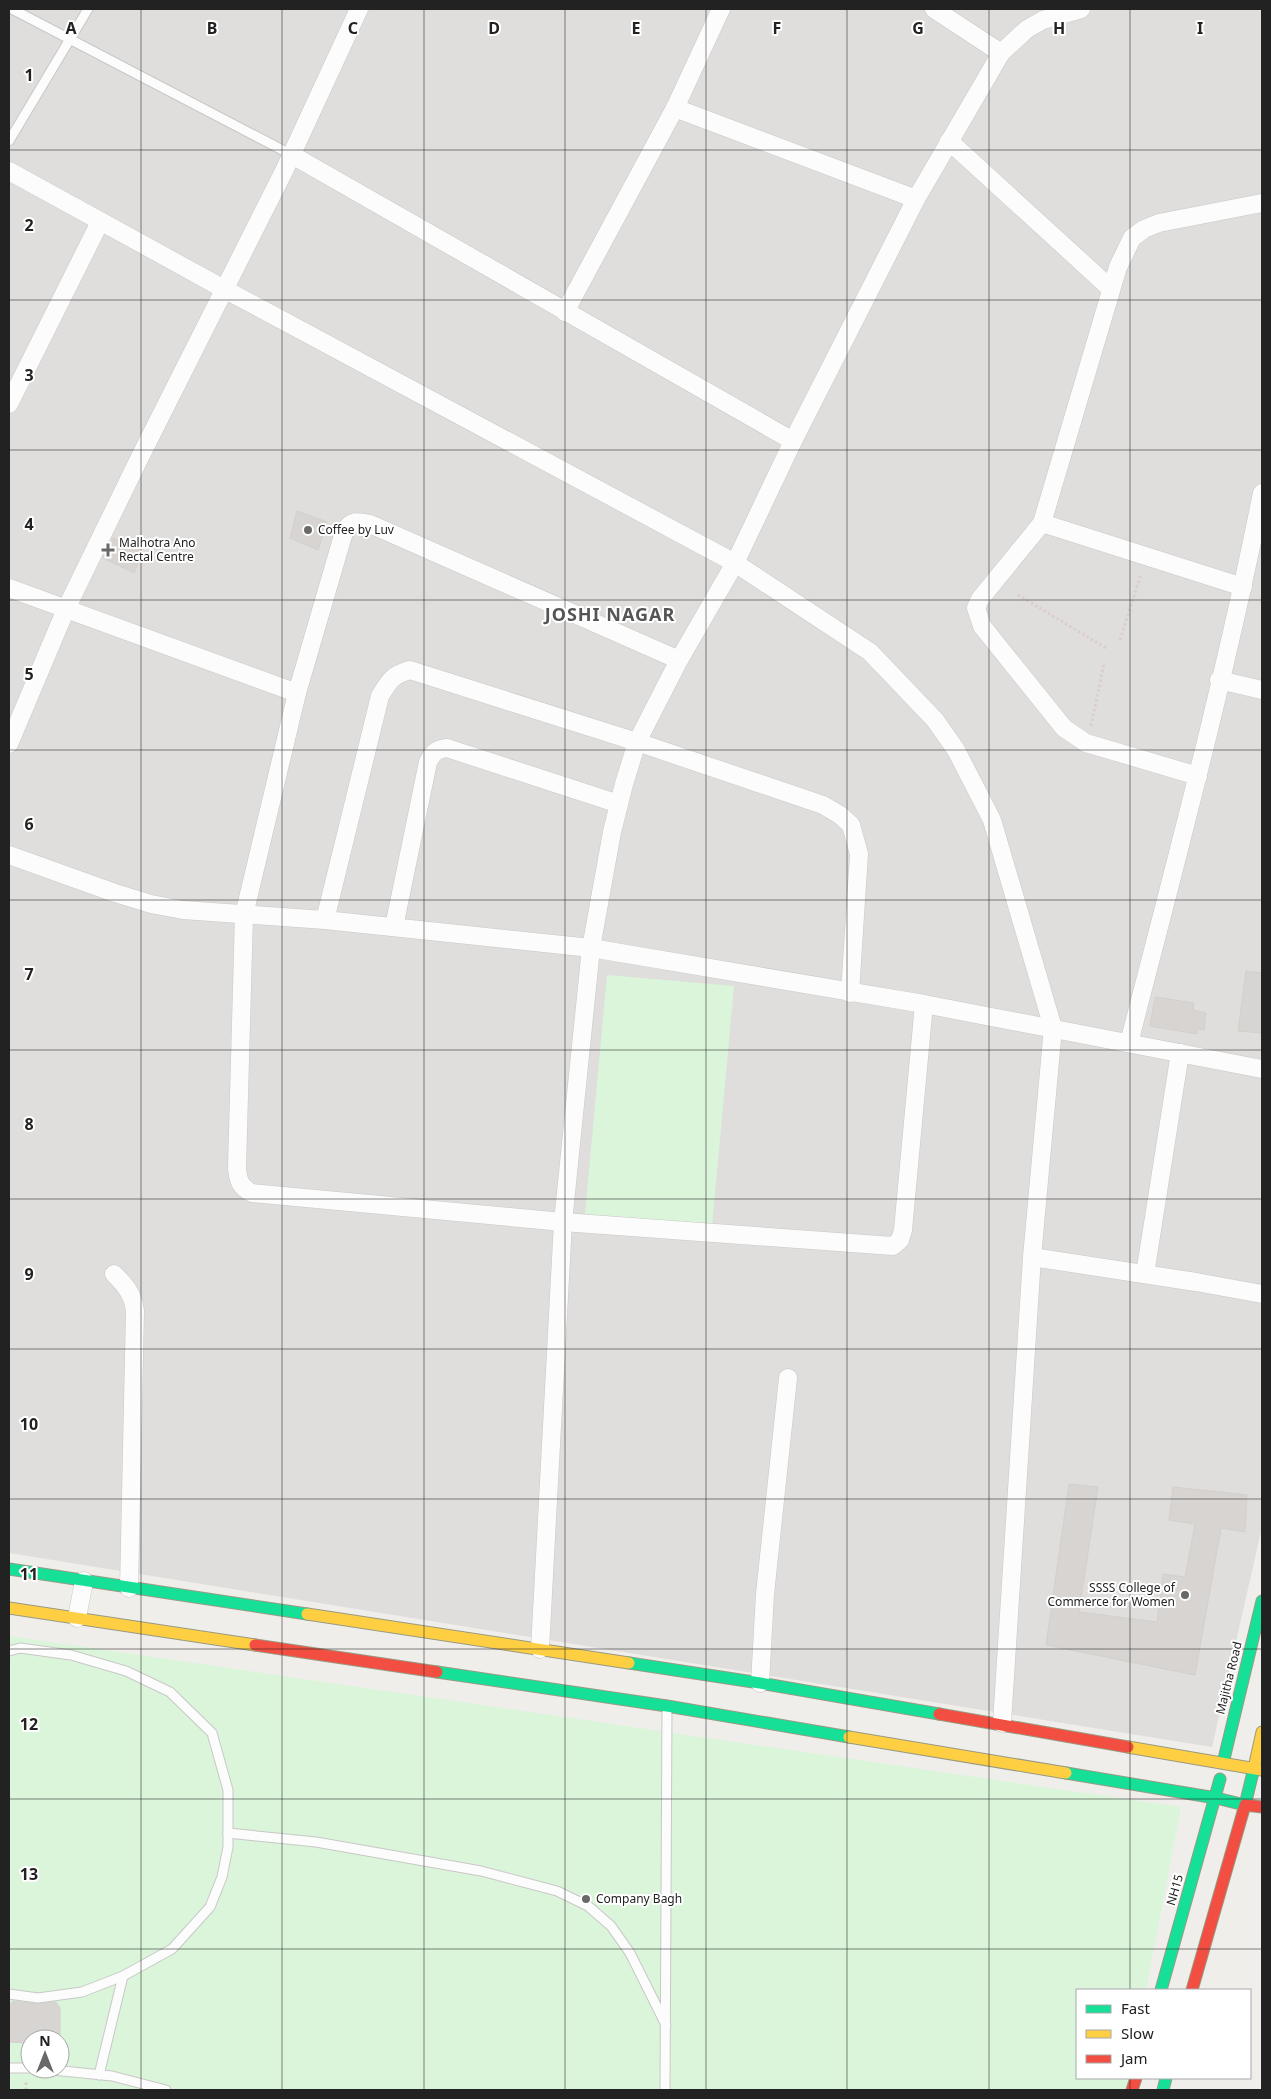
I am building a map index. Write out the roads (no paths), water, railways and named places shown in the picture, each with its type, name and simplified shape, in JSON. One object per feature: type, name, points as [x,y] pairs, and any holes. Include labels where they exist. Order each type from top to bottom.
[{"type":"main road","points":[[9,1569],[760,1683],[1002,1723],[1258,1769]]},
{"type":"main road","name":"Majitha Road","points":[[1216,1798],[1262,1600]]},
{"type":"main road","points":[[9,1608],[667,1706],[1262,1807]]},
{"type":"main road","points":[[1192,1989],[1245,1804],[1258,1769],[1262,1732]]},
{"type":"main road","name":"NH15","points":[[1161,1989],[1216,1798]]},
{"type":"street","points":[[9,744],[66,609],[292,155],[359,9]]},
{"type":"street","points":[[565,312],[675,108],[721,9]]},
{"type":"street","points":[[934,9],[1001,53]]},
{"type":"street","points":[[540,1649],[563,1222],[591,948],[619,804],[637,742],[679,660],[735,563],[793,441],[916,199],[1001,53],[1027,29],[1043,20],[1081,9]]},
{"type":"street","points":[[675,108],[916,199]]},
{"type":"street","points":[[949,141],[1110,288]]},
{"type":"street","points":[[292,155],[793,441]]},
{"type":"street","points":[[9,171],[224,289],[735,563],[870,652],[935,720],[956,750],[992,820],[1052,1028],[1032,1257],[1002,1723]]},
{"type":"street","points":[[1198,776],[1086,743],[1073,736],[1064,728],[982,626],[976,608],[980,599],[1042,524],[1110,288],[1125,249],[1132,238],[1144,229],[1159,223],[1262,203]]},
{"type":"street","points":[[9,404],[100,222]]},
{"type":"street","points":[[1129,1043],[1198,776],[1219,680],[1243,587],[1262,493]]},
{"type":"street","points":[[679,660],[370,524],[357,521],[348,524],[344,532],[297,693],[244,915],[237,1168],[240,1184],[244,1189],[252,1193],[563,1222],[885,1247],[897,1244],[903,1230],[924,1004]]},
{"type":"street","points":[[1042,524],[1243,587]]},
{"type":"street","points":[[9,588],[297,693]]},
{"type":"street","points":[[325,920],[380,696],[396,674],[410,670],[637,742],[823,805],[840,815],[851,825],[859,854],[850,993]]},
{"type":"street","points":[[1219,680],[1262,690]]},
{"type":"street","points":[[394,927],[428,762],[432,754],[438,749],[447,748],[619,804]]},
{"type":"street","points":[[9,855],[151,904],[183,910],[325,920],[591,948],[924,1004],[1262,1069]]},
{"type":"street","points":[[1145,1274],[1180,1053]]},
{"type":"street","points":[[1032,1257],[1262,1294]]},
{"type":"street","points":[[114,1274],[128,1288],[134,1300],[135,1311],[130,1588]]},
{"type":"street","points":[[760,1683],[765,1594],[788,1378]]},
{"type":"street","points":[[77,1618],[84,1581]]},
{"type":"lane","points":[[12,9],[292,155]]},
{"type":"lane","points":[[9,141],[88,9]]},
{"type":"lane","points":[[9,1651],[20,1648],[71,1655],[126,1671],[170,1692],[212,1732],[228,1790],[228,1847],[222,1877],[210,1906],[172,1950],[123,1976],[82,1992],[38,1998],[9,1994]]},
{"type":"lane","points":[[665,2090],[667,1706]]},
{"type":"lane","points":[[228,1833],[316,1842],[472,1869],[557,1891],[588,1906],[611,1926],[634,1961],[666,2025]]},
{"type":"lane","points":[[99,2075],[123,1976]]},
{"type":"lane","points":[[70,2072],[99,2075],[166,2090]]},
{"type":"place","name":"Coffee by Luv","points":[[308,530]]},
{"type":"place","name":"Malhotra Ano Rectal Centre","points":[[108,550]]},
{"type":"place","name":"SSSS College of Commerce for Women","points":[[1185,1595]]},
{"type":"place","name":"Company Bagh","points":[[586,1899]]},
{"type":"district","name":"JOSHI NAGAR","points":[[610,615]]}]
